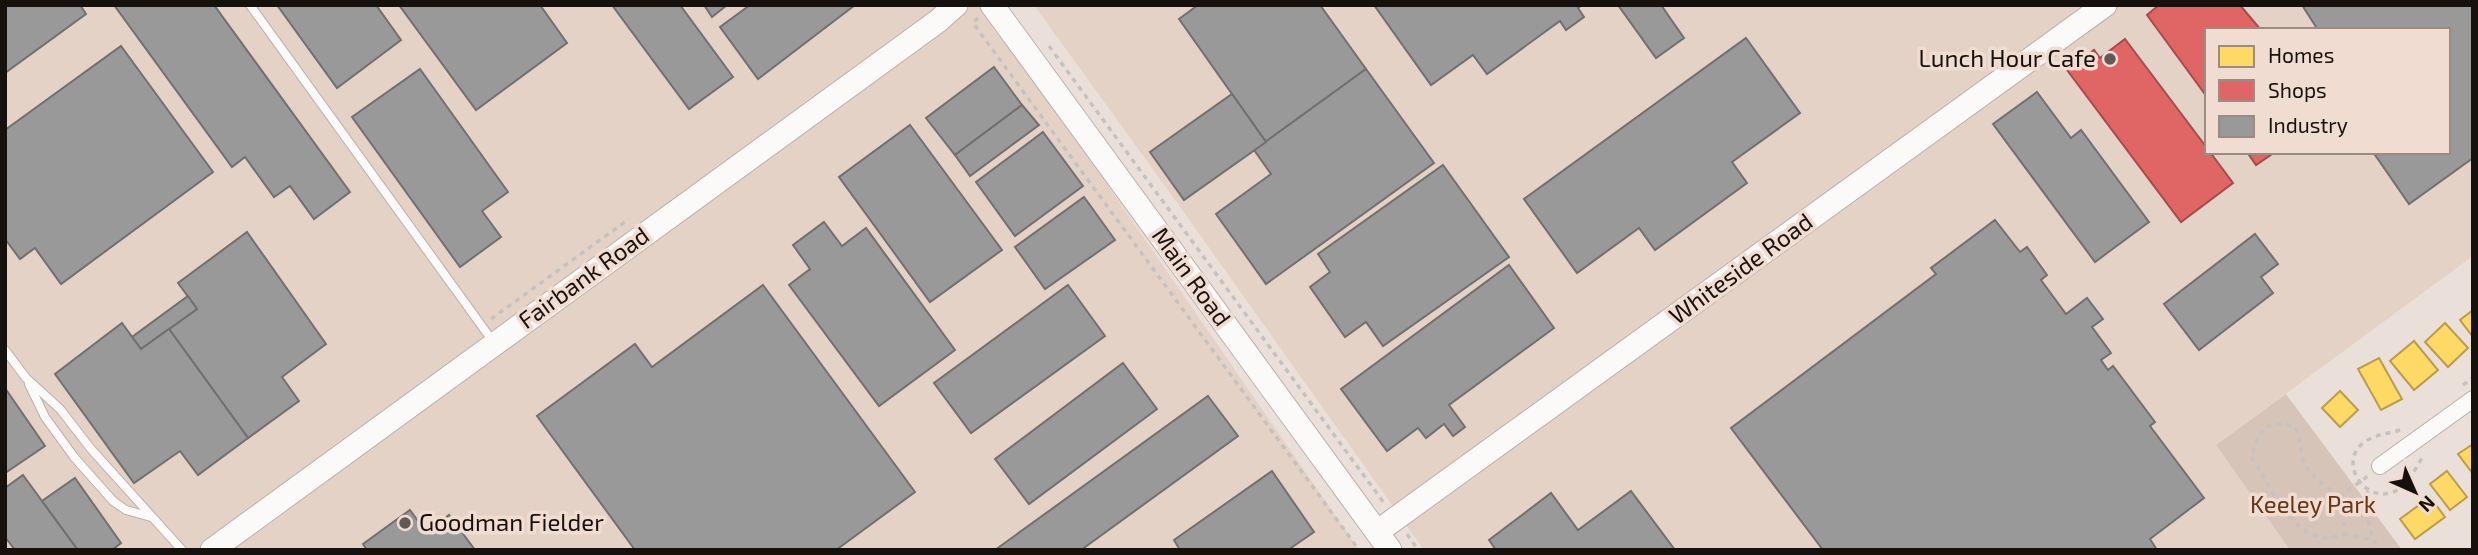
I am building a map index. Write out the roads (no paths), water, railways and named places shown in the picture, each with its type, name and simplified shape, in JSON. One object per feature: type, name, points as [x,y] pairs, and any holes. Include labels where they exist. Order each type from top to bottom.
[{"type":"main road","name":"Fairbank Road","points":[[212,550],[927,29],[956,5]]},
{"type":"main road","name":"Whiteside Road","points":[[1388,533],[2105,5]]},
{"type":"main road","name":"Main Road","points":[[987,10],[1388,533]]},
{"type":"street","points":[[2380,466],[2473,399]]},
{"type":"lane","points":[[250,5],[494,343]]},
{"type":"lane","points":[[5,349],[26,378],[45,417],[69,450],[113,501],[126,510],[153,518]]},
{"type":"lane","points":[[26,378],[60,409],[90,449],[182,550]]},
{"type":"place","name":"Lunch Hour Cafe","points":[[2110,59]]},
{"type":"place","name":"Goodman Fielder","points":[[405,523]]},
{"type":"park label","name":"Keeley Park","points":[[2313,505]]}]
